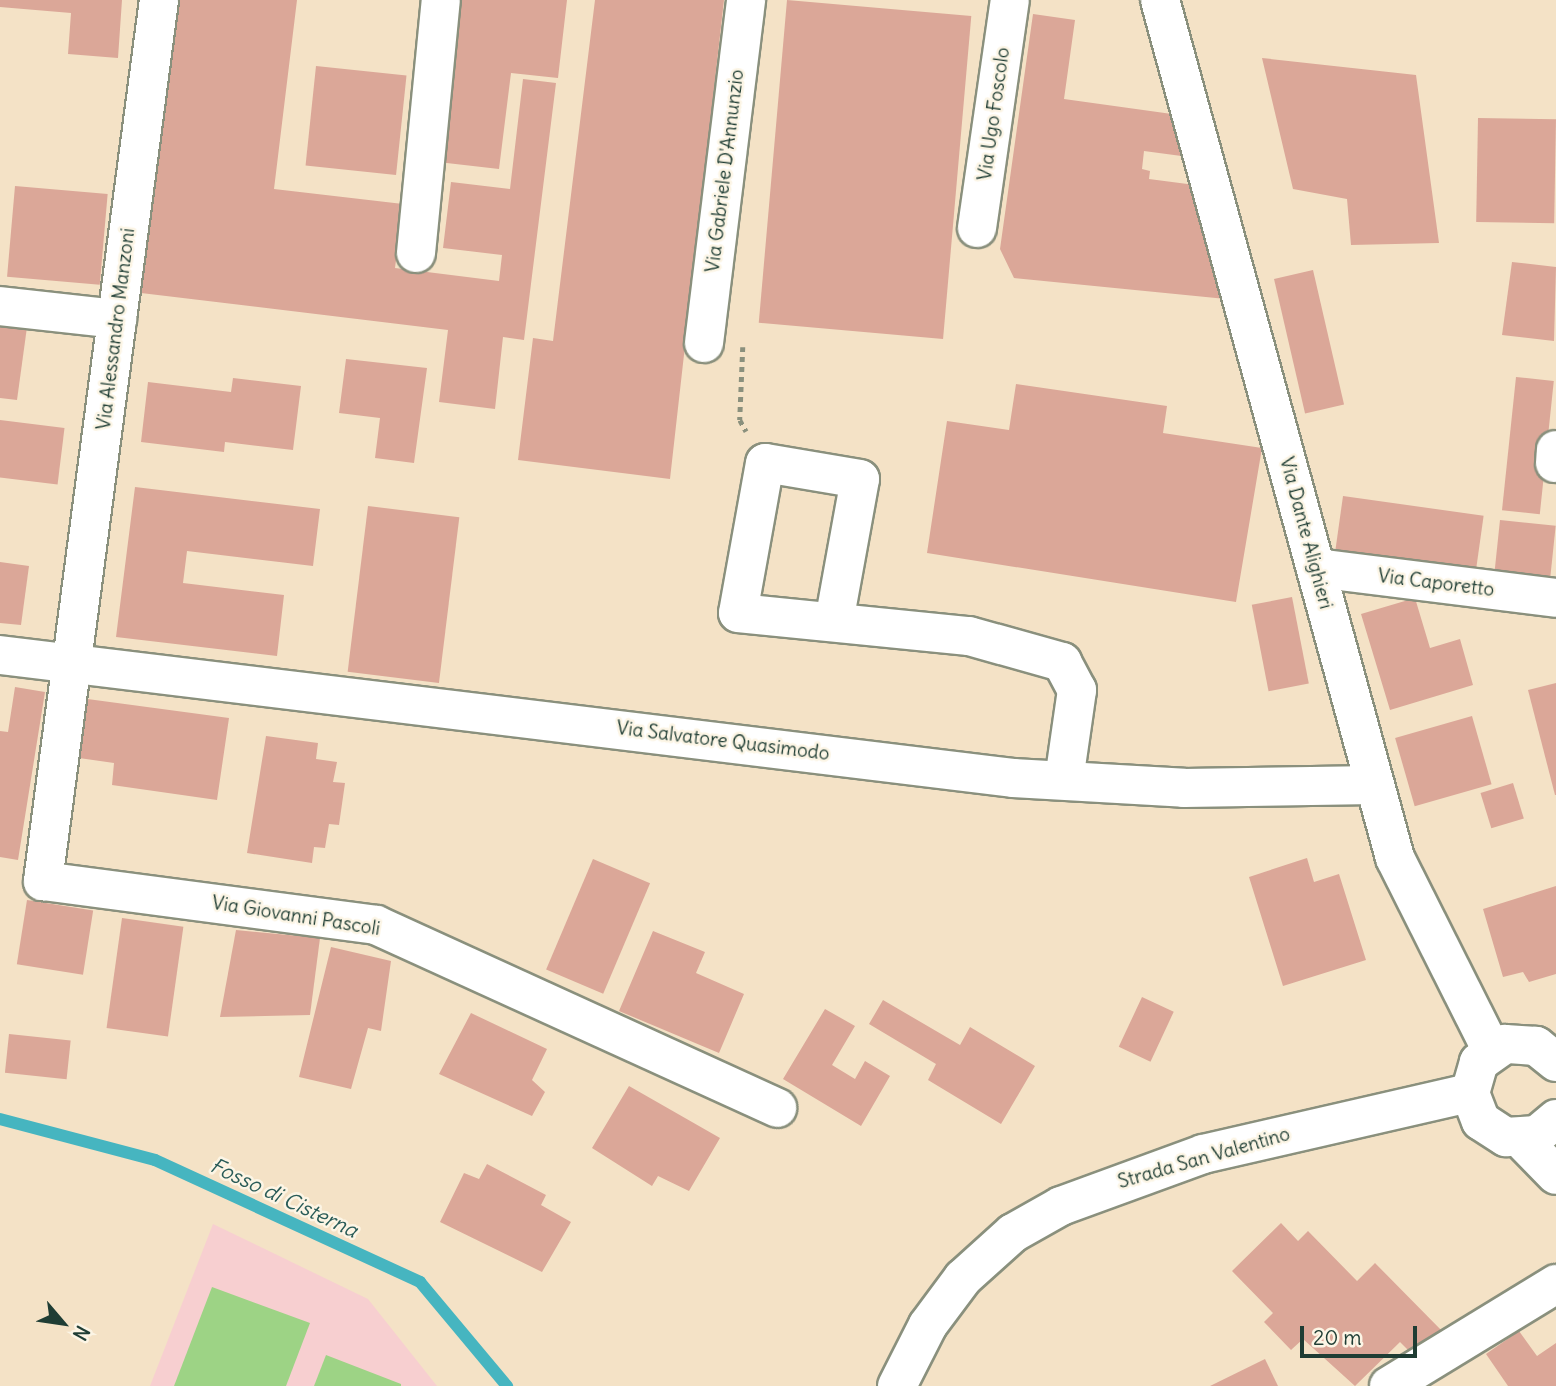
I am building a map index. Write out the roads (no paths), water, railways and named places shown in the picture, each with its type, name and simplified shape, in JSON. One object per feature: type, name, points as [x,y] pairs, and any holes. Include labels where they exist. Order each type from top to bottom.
[{"type":"street","name":"Via Alessandro Manzoni","points":[[73,659],[159,0]]},
{"type":"street","points":[[416,253],[441,0]]},
{"type":"street","name":"Via Gabriele D'Annunzio","points":[[704,343],[746,0]]},
{"type":"street","name":"Via Ugo Foscolo","points":[[977,228],[1010,0]]},
{"type":"street","name":"Via Dante Alighieri","points":[[1160,0],[1395,858],[1492,1051]]},
{"type":"street","points":[[0,306],[117,319]]},
{"type":"street","points":[[834,622],[860,480],[765,464],[738,613],[969,636],[1062,662],[1077,690],[1064,780]]},
{"type":"street","name":"Via Caporetto","points":[[1316,568],[1556,598]]},
{"type":"street","name":"Via Salvatore Quasimodo","points":[[0,655],[73,659],[1064,780],[1184,788],[1375,785]]},
{"type":"street","name":"Via Giovanni Pascoli","points":[[73,659],[43,881],[376,925],[777,1108]]},
{"type":"street","points":[[1556,1062],[1521,1043],[1492,1051],[1472,1077],[1470,1093],[1486,1126],[1521,1139],[1556,1175]]},
{"type":"street","name":"Strada San Valentino","points":[[897,1386],[928,1325],[963,1278],[1013,1233],[1061,1206],[1203,1154],[1470,1093]]},
{"type":"street","points":[[1521,1139],[1556,1119]]},
{"type":"street","points":[[1389,1386],[1556,1284]]},
{"type":"waterway","name":"Fosso di Cisterna","points":[[0,1119],[155,1160],[420,1282],[507,1386]]}]
